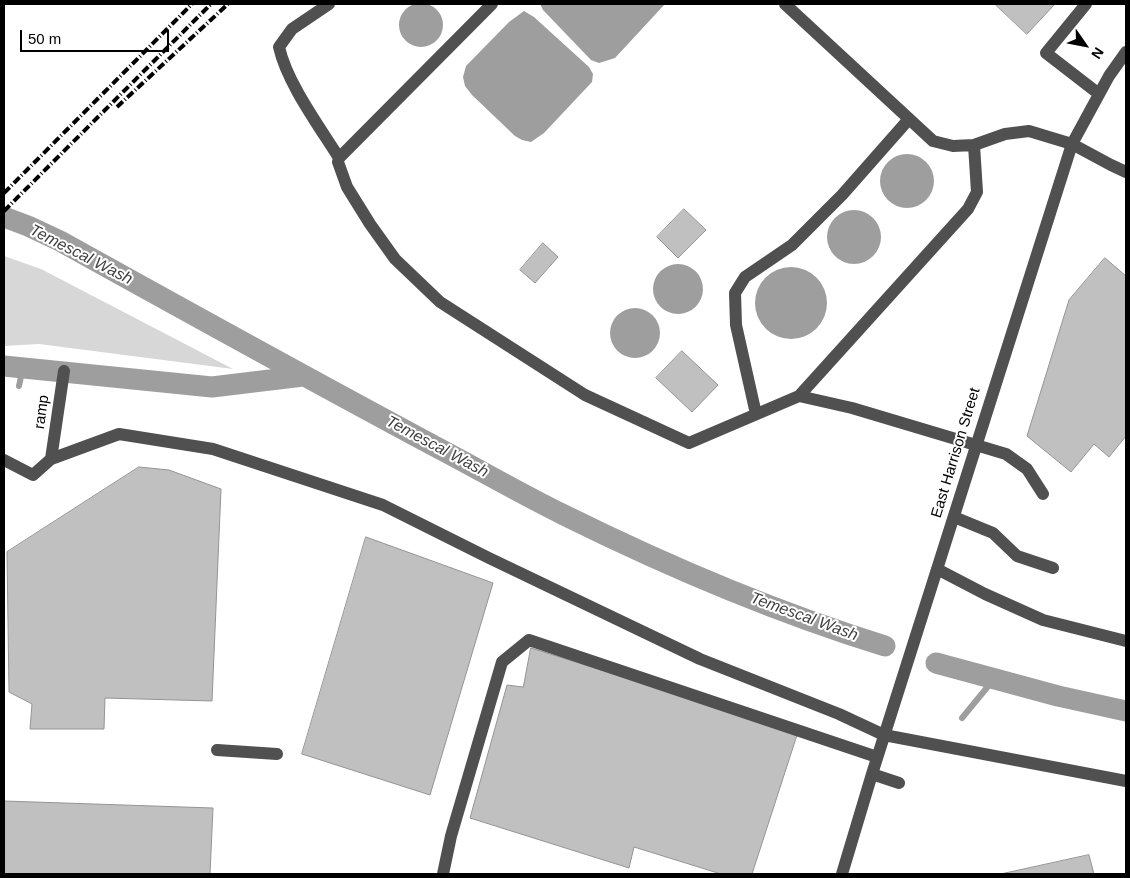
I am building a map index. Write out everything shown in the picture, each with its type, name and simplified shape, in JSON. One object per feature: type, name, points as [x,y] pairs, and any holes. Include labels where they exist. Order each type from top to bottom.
[{"type":"street","points":[[329,4],[292,29],[279,47],[281,59],[288,75],[339,158],[338,162],[347,187],[370,224],[395,258],[440,302],[584,396],[689,444],[799,396],[968,209],[977,192],[974,145]]},
{"type":"street","points":[[339,158],[492,4]]},
{"type":"street","points":[[785,4],[933,141],[953,146],[974,145],[1005,134],[1029,131],[1072,144],[1126,172]]},
{"type":"street","points":[[1086,4],[1046,53],[1099,94]]},
{"type":"street","name":"East Harrison Street","points":[[842,874],[877,757],[1072,144],[1099,94],[1126,52]]},
{"type":"street","points":[[756,414],[736,326],[735,293],[745,277],[792,245],[836,201],[909,119]]},
{"type":"street","name":"ramp","points":[[51,459],[64,371]]},
{"type":"street","points":[[799,396],[852,408],[1006,454],[1026,469],[1043,494]]},
{"type":"street","points":[[4,460],[33,475],[51,459],[119,434],[212,449],[383,505],[700,658],[840,714],[884,735],[1126,781]]},
{"type":"street","points":[[954,517],[993,533],[1017,556],[1053,568]]},
{"type":"street","points":[[937,568],[985,594],[1043,620],[1126,641]]},
{"type":"street","points":[[443,874],[451,836],[502,662],[529,640],[877,757]]},
{"type":"street","points":[[217,750],[277,754]]},
{"type":"street","points":[[872,774],[899,783]]},
{"type":"shaded area","points":[[425,3],[437,9],[442,16],[442,34],[437,41],[430,46],[417,47],[409,44],[402,37],[399,21],[402,13],[409,6]]},
{"type":"shaded area","points":[[540,4],[665,4],[615,58],[599,63],[591,60],[543,10]]},
{"type":"shaded area","points":[[524,11],[534,17],[589,67],[593,74],[592,82],[544,133],[531,142],[515,136],[472,95],[465,86],[463,77],[466,66],[509,22]]},
{"type":"shaded area","points":[[902,154],[912,154],[926,162],[932,171],[934,181],[932,191],[926,200],[912,208],[902,208],[892,203],[885,196],[880,186],[880,176],[885,166],[892,159]]},
{"type":"shaded area","points":[[849,210],[859,210],[873,218],[879,227],[881,237],[879,247],[873,256],[859,264],[849,264],[839,259],[832,252],[827,242],[827,232],[832,222],[839,215]]},
{"type":"shaded area","points":[[4,256],[41,269],[233,369],[39,344],[4,346]]},
{"type":"shaded area","points":[[683,264],[696,271],[702,279],[702,299],[696,307],[688,313],[673,314],[660,307],[654,299],[653,284],[660,271],[668,265]]},
{"type":"shaded area","points":[[791,267],[811,273],[821,283],[827,303],[821,323],[811,333],[791,339],[771,333],[761,323],[755,303],[761,283],[771,273]]},
{"type":"shaded area","points":[[630,308],[640,308],[653,315],[660,328],[660,338],[653,351],[640,358],[630,358],[621,354],[614,347],[610,338],[610,328],[614,319],[621,312]]},
{"type":"building","points":[[995,4],[1055,4],[1027,34]]},
{"type":"building","points":[[684,209],[706,230],[678,258],[657,237]]},
{"type":"building","points":[[543,243],[558,257],[535,283],[520,270]]},
{"type":"building","points":[[1105,258],[1126,276],[1126,436],[1109,457],[1094,444],[1071,472],[1027,436],[1069,300]]},
{"type":"building","points":[[682,351],[718,385],[692,412],[656,378]]},
{"type":"building","points":[[139,467],[169,470],[221,489],[212,701],[105,698],[104,729],[30,729],[32,704],[9,692],[7,552]]},
{"type":"building","points":[[366,537],[493,583],[430,795],[302,754]]},
{"type":"building","points":[[531,648],[798,732],[752,874],[721,874],[634,847],[629,868],[470,818],[507,685],[523,687]]},
{"type":"building","points":[[4,801],[213,808],[210,874],[4,874]]},
{"type":"building","points":[[1089,855],[1094,874],[1001,874]]},
{"type":"waterway","name":"Temescal Wash","points":[[4,217],[60,241],[343,397],[564,515],[722,587],[844,633],[885,646]]},
{"type":"waterway","points":[[4,366],[212,387],[303,376]]},
{"type":"waterway","points":[[19,386],[23,367]]},
{"type":"waterway","name":"Temescal Wash","points":[[936,663],[1058,696],[1126,711]]},
{"type":"waterway","points":[[962,718],[994,679]]},
{"type":"railway","points":[[4,193],[192,4]]},
{"type":"railway","points":[[4,211],[211,4]]},
{"type":"railway","points":[[117,107],[228,4]]}]
